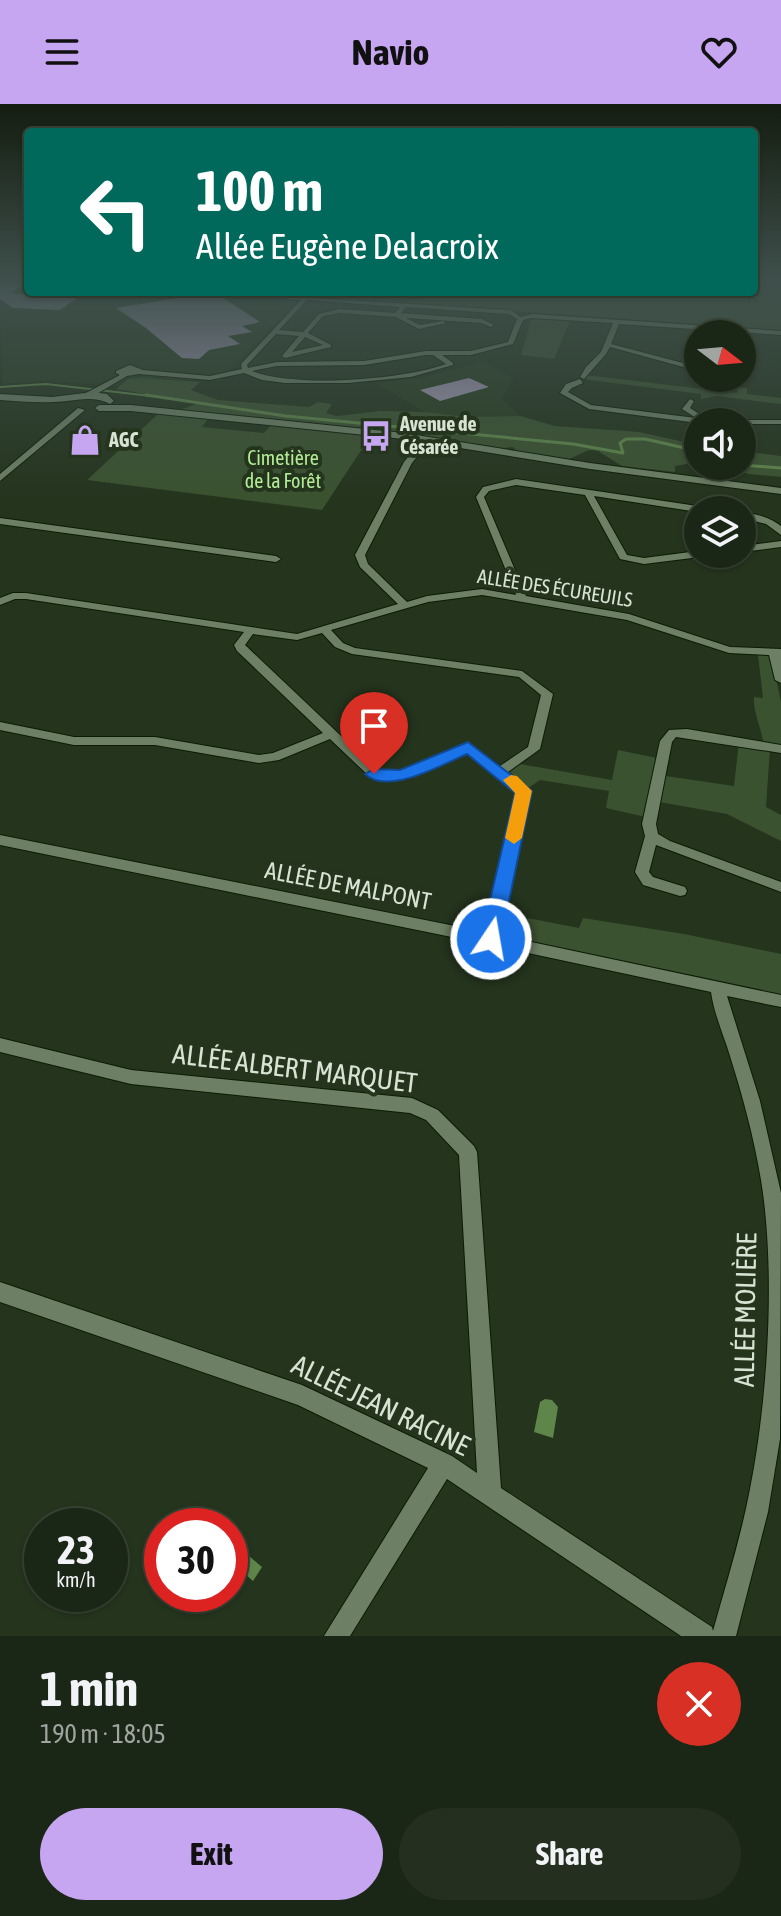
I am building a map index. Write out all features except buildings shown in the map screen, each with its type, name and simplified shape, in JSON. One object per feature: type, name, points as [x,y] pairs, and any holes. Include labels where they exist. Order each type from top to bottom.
[{"type":"street","points":[[253,354],[242,366],[247,372],[268,380],[334,381],[405,375],[451,364],[433,354]]},
{"type":"street","points":[[283,360],[288,354]]},
{"type":"street","points":[[99,408],[108,391],[124,375],[118,370],[133,367],[139,368],[138,372],[205,378],[247,372],[301,354]]},
{"type":"street","points":[[283,360],[364,363],[420,354]]},
{"type":"street","points":[[601,354],[582,379],[569,386],[564,393],[589,407],[684,419]]},
{"type":"street","points":[[647,354],[684,367]]},
{"type":"street","points":[[0,398],[73,401],[108,391],[131,408]]},
{"type":"street","points":[[73,401],[81,410]]},
{"type":"street","points":[[686,408],[690,401]]},
{"type":"street","points":[[0,478],[81,410],[131,408],[427,439],[590,466],[781,489]]},
{"type":"street","points":[[756,422],[781,422]]},
{"type":"street","points":[[403,604],[363,565],[360,555],[408,462],[427,439]]},
{"type":"street","points":[[522,598],[480,493],[510,482],[684,507]]},
{"type":"street","points":[[589,495],[623,557],[644,561],[684,556]]},
{"type":"street","points":[[756,517],[777,526],[781,532]]},
{"type":"street","points":[[0,521],[276,559]]},
{"type":"street","points":[[756,547],[781,544]]},
{"type":"street","name":"ALLÉE DES ÉCUREUILS","points":[[0,602],[13,596],[26,596],[297,637],[403,604],[465,593],[522,598],[640,620],[721,649],[778,652],[781,680]]},
{"type":"street","points":[[323,628],[339,645],[352,651],[522,674],[547,694],[534,749],[502,771]]},
{"type":"street","points":[[250,631],[239,645],[241,649],[374,774],[402,776],[468,747],[524,791],[491,939]]},
{"type":"street","points":[[0,726],[74,741],[155,741],[259,759],[275,757],[329,735]]},
{"type":"street","points":[[680,891],[648,881],[642,872],[652,836],[649,824],[666,741],[673,733],[687,733],[781,749]]},
{"type":"street","points":[[652,836],[665,844],[781,887]]},
{"type":"street","name":"ALLÉE DE MALPONT","points":[[0,840],[781,1001]]},
{"type":"street","name":"ALLÉE MOLIÈRE","points":[[719,988],[745,1074],[769,1173],[775,1212],[779,1336],[765,1471],[724,1636]]},
{"type":"street","name":"ALLÉE ALBERT MARQUET","points":[[0,1045],[131,1077],[412,1106],[432,1115],[468,1152],[490,1495]]},
{"type":"street","name":"ALLÉE JEAN RACINE","points":[[0,1292],[302,1396],[444,1464],[703,1636]]},
{"type":"street","points":[[336,1636],[444,1464]]},
{"type":"shaded area","points":[[1,354],[245,354],[219,381],[142,378],[128,379],[118,386],[44,381],[2,384]]},
{"type":"shaded area","points":[[483,362],[514,378],[502,399],[520,416],[435,418],[375,383],[421,378]]},
{"type":"shaded area","points":[[552,1400],[558,1407],[553,1438],[534,1432],[540,1402]]},
{"type":"shaded area","points":[[248,1555],[262,1567],[253,1581],[248,1577]]},
{"type":"green space","points":[[521,354],[556,354],[554,359]]},
{"type":"green space","points":[[585,375],[684,387],[684,392],[582,379]]},
{"type":"green space","points":[[128,379],[200,382],[191,390],[218,400],[309,407],[318,402],[332,404],[326,413],[337,416],[380,411],[466,417],[520,416],[555,426],[639,432],[684,442],[684,464],[675,466],[675,472],[622,466],[598,451],[589,450],[567,460],[518,452],[513,447],[496,449],[371,429],[193,412],[180,410],[199,403],[116,389]]},
{"type":"green space","points":[[685,392],[747,392],[781,398],[781,404],[717,396],[701,399],[701,394]]},
{"type":"green space","name":"Cimetière de la Forêt","points":[[158,414],[208,419],[202,427],[264,433],[271,425],[371,435],[322,510],[87,480]]},
{"type":"green space","points":[[756,453],[781,456],[781,477],[756,475]]},
{"type":"green space","points":[[758,655],[771,655],[781,702],[781,749],[770,748],[766,807],[781,815],[781,841],[727,814],[654,801],[650,818],[606,808],[609,791],[540,780],[524,791],[502,771],[514,763],[612,780],[618,750],[662,759],[659,775],[734,786],[739,742],[764,746],[754,703],[754,697],[763,698]]},
{"type":"green space","points":[[497,912],[579,928],[583,918],[781,954],[781,1001],[491,939]]},
{"type":"waterway","points":[[0,387],[46,384],[157,397]]},
{"type":"waterway","points":[[146,395],[157,397]]},
{"type":"waterway","points":[[157,397],[286,416],[573,444],[623,453],[620,443],[626,439],[645,439],[684,448]]},
{"type":"waterway","points":[[756,466],[781,468]]},
{"type":"slow traffic","points":[[511,780],[524,791],[514,838]]},
{"type":"place","name":"Avenue de Césarée","points":[[376,436]]},
{"type":"place","name":"AGC","points":[[85,440]]},
{"type":"route","points":[[374,774],[402,776],[468,747],[524,791],[491,939]]}]
